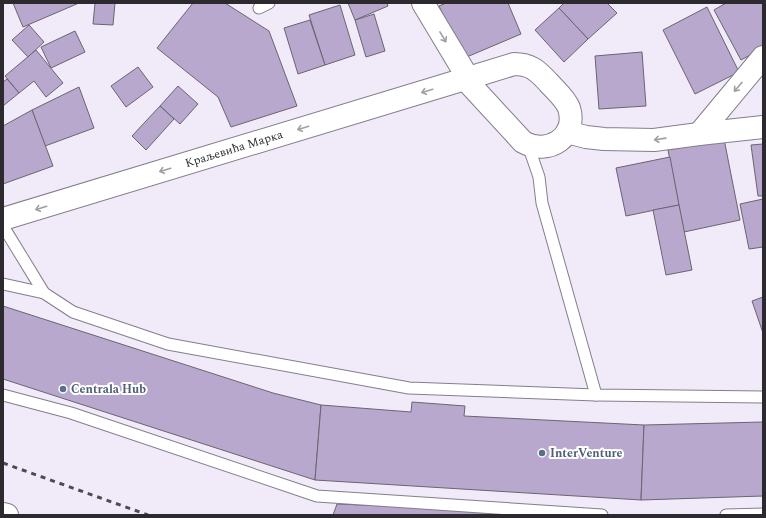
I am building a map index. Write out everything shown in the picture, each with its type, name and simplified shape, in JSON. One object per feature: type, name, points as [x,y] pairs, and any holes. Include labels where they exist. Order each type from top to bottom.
[{"type":"street","points":[[423,3],[466,79],[519,138],[528,145],[534,147],[551,145],[559,141],[567,132],[604,139],[654,140],[763,127]]},
{"type":"street","points":[[699,134],[763,57]]},
{"type":"street","name":"Краљевића Марка","points":[[3,219],[514,64],[521,64],[536,70],[566,102],[569,109],[570,119],[567,132]]},
{"type":"street","points":[[3,514],[7,515]]},
{"type":"lane","points":[[528,145],[539,177],[542,203],[596,395]]},
{"type":"lane","points":[[3,226],[44,293]]},
{"type":"lane","points":[[3,284],[44,293],[73,312],[168,344],[409,388],[596,395],[763,398]]},
{"type":"lane","points":[[3,395],[71,413],[317,496],[602,515]]},
{"type":"lane","points":[[726,515],[763,514]]},
{"type":"building","points":[[13,3],[79,3],[23,27]]},
{"type":"building","points":[[95,3],[115,3],[113,25],[93,24]]},
{"type":"building","points":[[193,3],[225,3],[269,31],[297,106],[231,127],[218,97],[157,48]]},
{"type":"building","points":[[348,3],[387,3],[388,6],[355,20]]},
{"type":"building","points":[[446,3],[508,3],[521,34],[462,59],[439,6]]},
{"type":"building","points":[[564,3],[607,3],[617,13],[588,39],[559,8]]},
{"type":"building","points":[[726,3],[763,3],[763,48],[741,60],[714,10]]},
{"type":"building","points":[[340,5],[355,55],[325,65],[309,15]]},
{"type":"building","points":[[707,7],[739,72],[695,94],[663,30]]},
{"type":"building","points":[[559,8],[588,39],[564,62],[535,30]]},
{"type":"building","points":[[374,14],[385,51],[366,57],[355,20]]},
{"type":"building","points":[[310,20],[325,65],[298,74],[284,28]]},
{"type":"building","points":[[29,25],[44,42],[28,57],[12,40]]},
{"type":"building","points":[[75,31],[85,52],[51,68],[41,47]]},
{"type":"building","points":[[36,50],[63,83],[46,97],[34,81],[19,93],[5,76]]},
{"type":"building","points":[[642,52],[646,106],[599,109],[595,56]]},
{"type":"building","points":[[138,67],[153,87],[126,107],[111,86]]},
{"type":"building","points":[[7,79],[19,93],[3,106],[3,82]]},
{"type":"building","points":[[178,86],[198,104],[180,124],[160,106]]},
{"type":"building","points":[[79,87],[94,128],[45,146],[32,110]]},
{"type":"building","points":[[160,106],[174,119],[146,150],[132,136]]},
{"type":"building","points":[[32,110],[53,166],[3,184],[3,126]]},
{"type":"building","points":[[724,139],[740,220],[684,232],[668,150]]},
{"type":"building","points":[[763,144],[763,196],[758,196],[751,145]]},
{"type":"building","points":[[670,157],[679,205],[626,216],[616,168]]},
{"type":"building","points":[[763,199],[763,247],[749,249],[740,204]]},
{"type":"building","points":[[679,205],[692,270],[666,275],[653,210]]},
{"type":"building","points":[[763,297],[763,333],[752,301]]},
{"type":"building","points":[[3,306],[273,393],[321,405],[315,480],[3,379]]},
{"type":"building","points":[[412,402],[465,406],[464,416],[644,425],[641,500],[315,480],[321,405],[411,412]]},
{"type":"building","points":[[763,422],[763,496],[641,500],[644,425]]},
{"type":"building","points":[[337,504],[485,510],[485,515],[333,515]]},
{"type":"railway","points":[[3,463],[148,515]]},
{"type":"place","name":"Centrala Hub","points":[[63,389]]},
{"type":"place","name":"InterVenture","points":[[542,453]]}]
